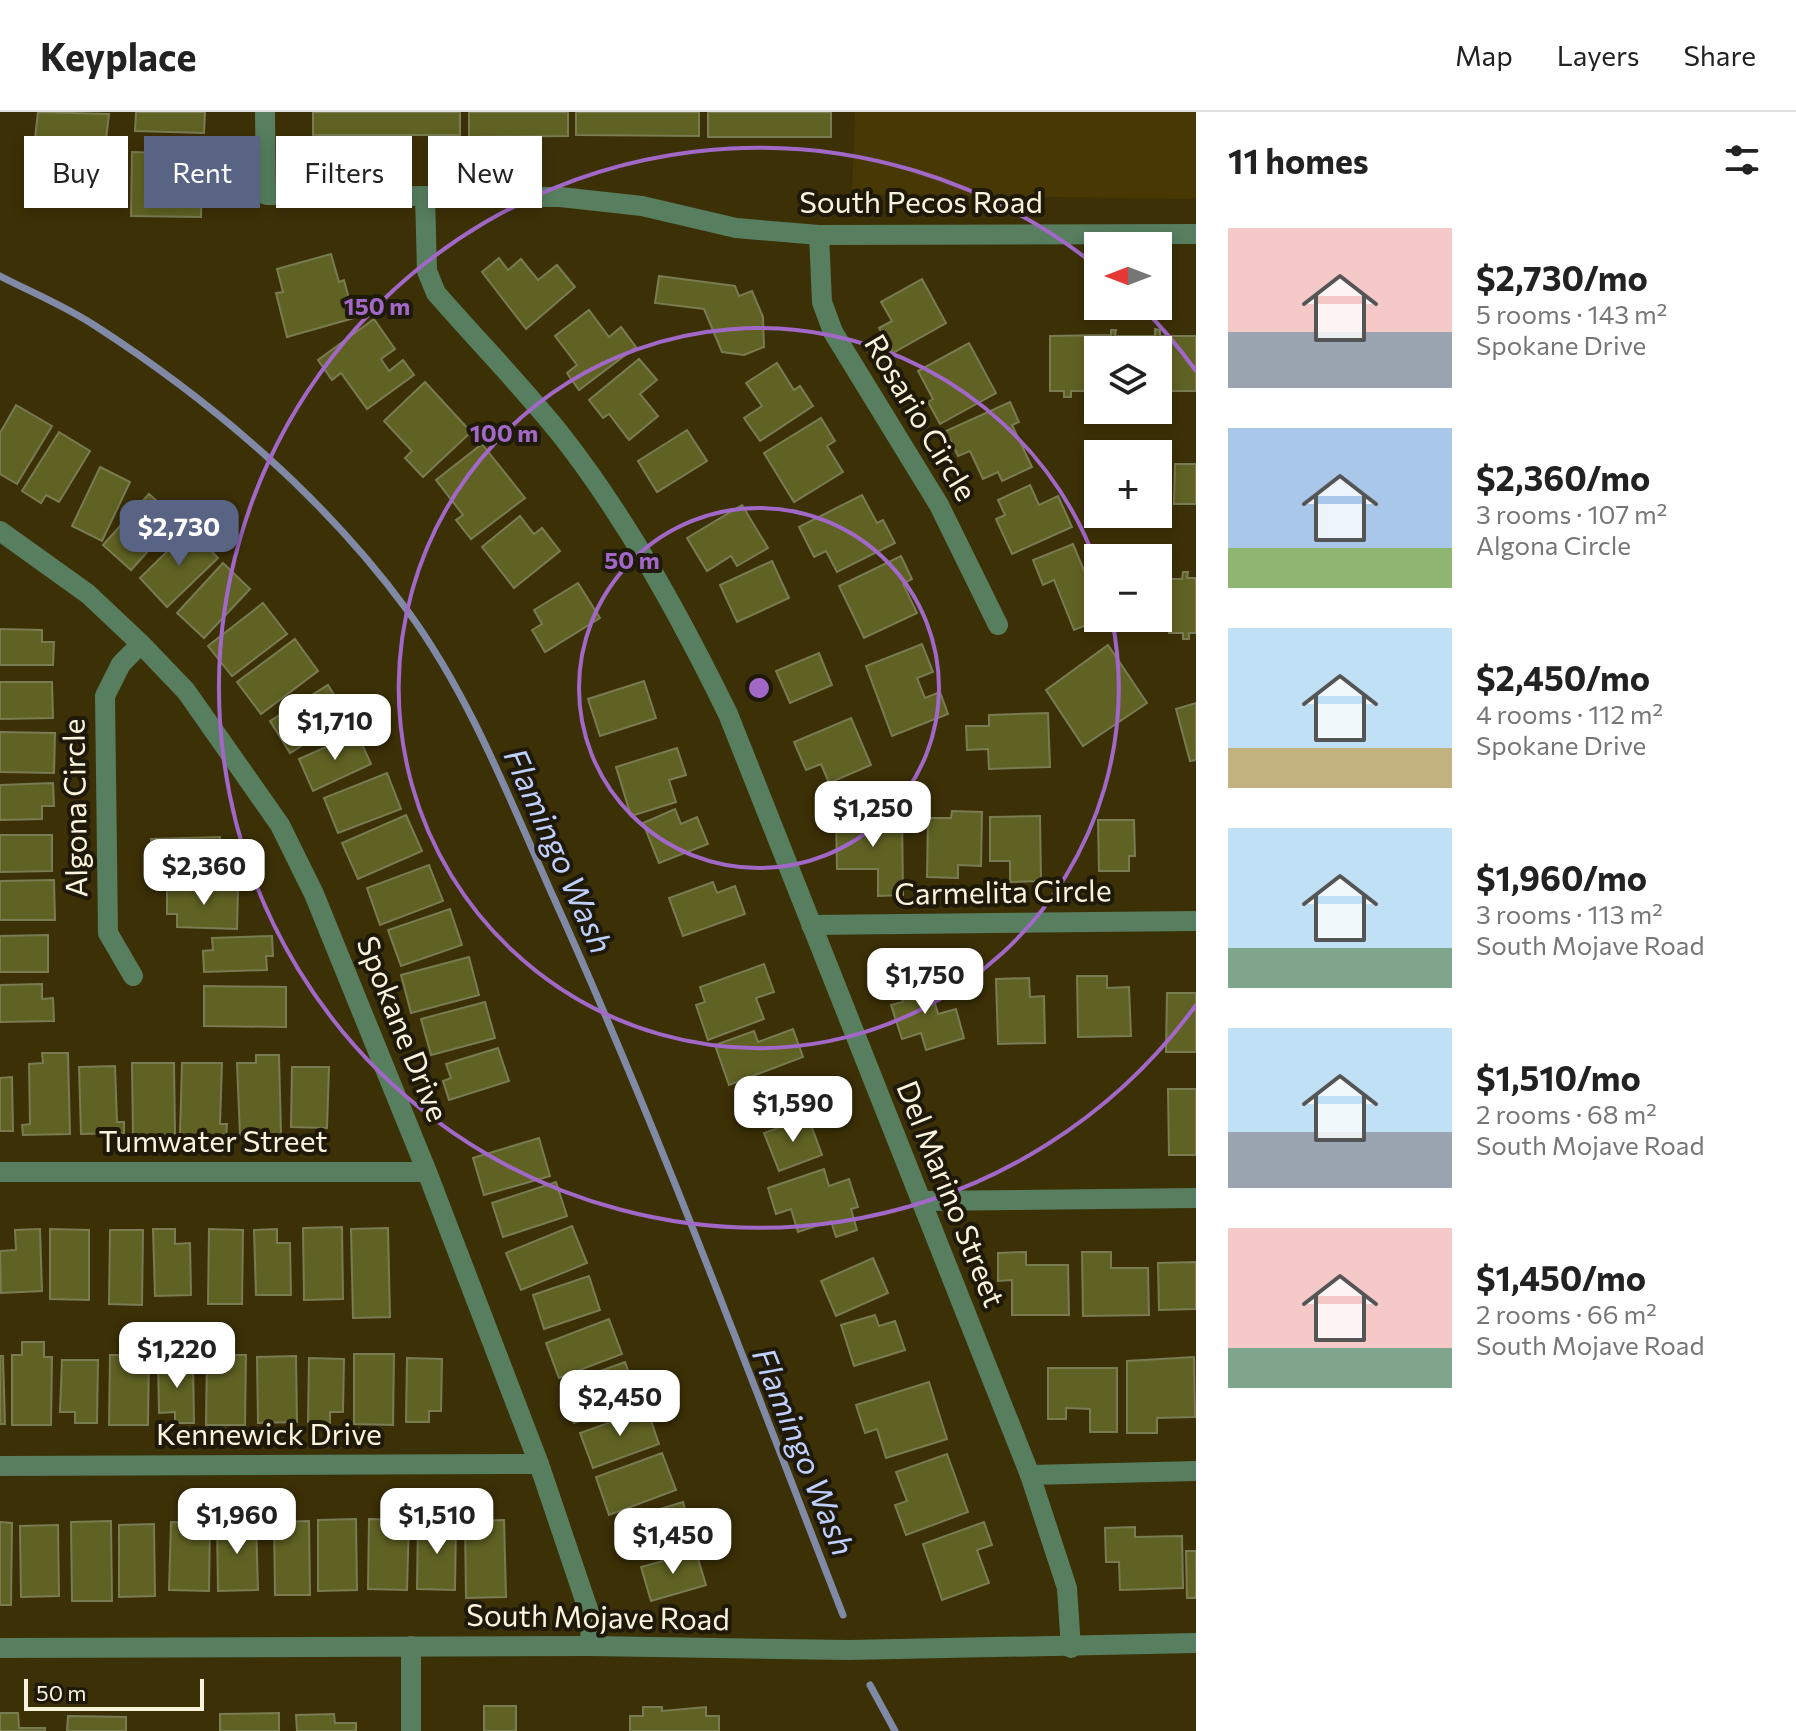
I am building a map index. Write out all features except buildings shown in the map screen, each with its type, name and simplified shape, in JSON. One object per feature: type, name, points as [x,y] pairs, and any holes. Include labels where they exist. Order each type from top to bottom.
[{"type":"street","name":"South Pecos Road","points":[[265,112],[266,195],[560,197],[642,206],[736,228],[819,235],[1196,234]]},
{"type":"street","name":"Del Marino Street","points":[[425,196],[427,271],[436,293],[558,431],[621,521],[693,642],[728,714],[1030,1475],[1067,1588],[1071,1648]]},
{"type":"street","name":"Rosario Circle","points":[[819,235],[822,302],[833,332],[939,505],[998,625]]},
{"type":"street","name":"Spokane Drive","points":[[0,531],[88,594],[186,691],[280,825],[314,894],[427,1172],[539,1464],[591,1618],[590,1646]]},
{"type":"street","name":"Algona Circle","points":[[133,976],[108,933],[105,696],[121,664],[141,644]]},
{"type":"street","name":"Carmelita Circle","points":[[811,925],[1196,921]]},
{"type":"street","name":"Tumwater Street","points":[[0,1172],[427,1172]]},
{"type":"street","points":[[921,1201],[1196,1198]]},
{"type":"street","name":"Kennewick Drive","points":[[0,1466],[539,1464]]},
{"type":"street","points":[[1030,1475],[1196,1471]]},
{"type":"street","name":"South Mojave Road","points":[[0,1648],[590,1646],[849,1650],[1071,1648],[1196,1643]]},
{"type":"street","points":[[411,1646],[411,1731]]},
{"type":"shaded area","points":[[855,112],[1196,112],[1196,199],[852,194]]},
{"type":"waterway","name":"Flamingo Wash","points":[[0,276],[94,325],[138,354],[223,419],[303,490],[340,528],[375,568],[430,643],[487,748],[629,1072],[843,1615]]},
{"type":"waterway","name":"Flamingo Wash","points":[[870,1685],[895,1731]]}]
